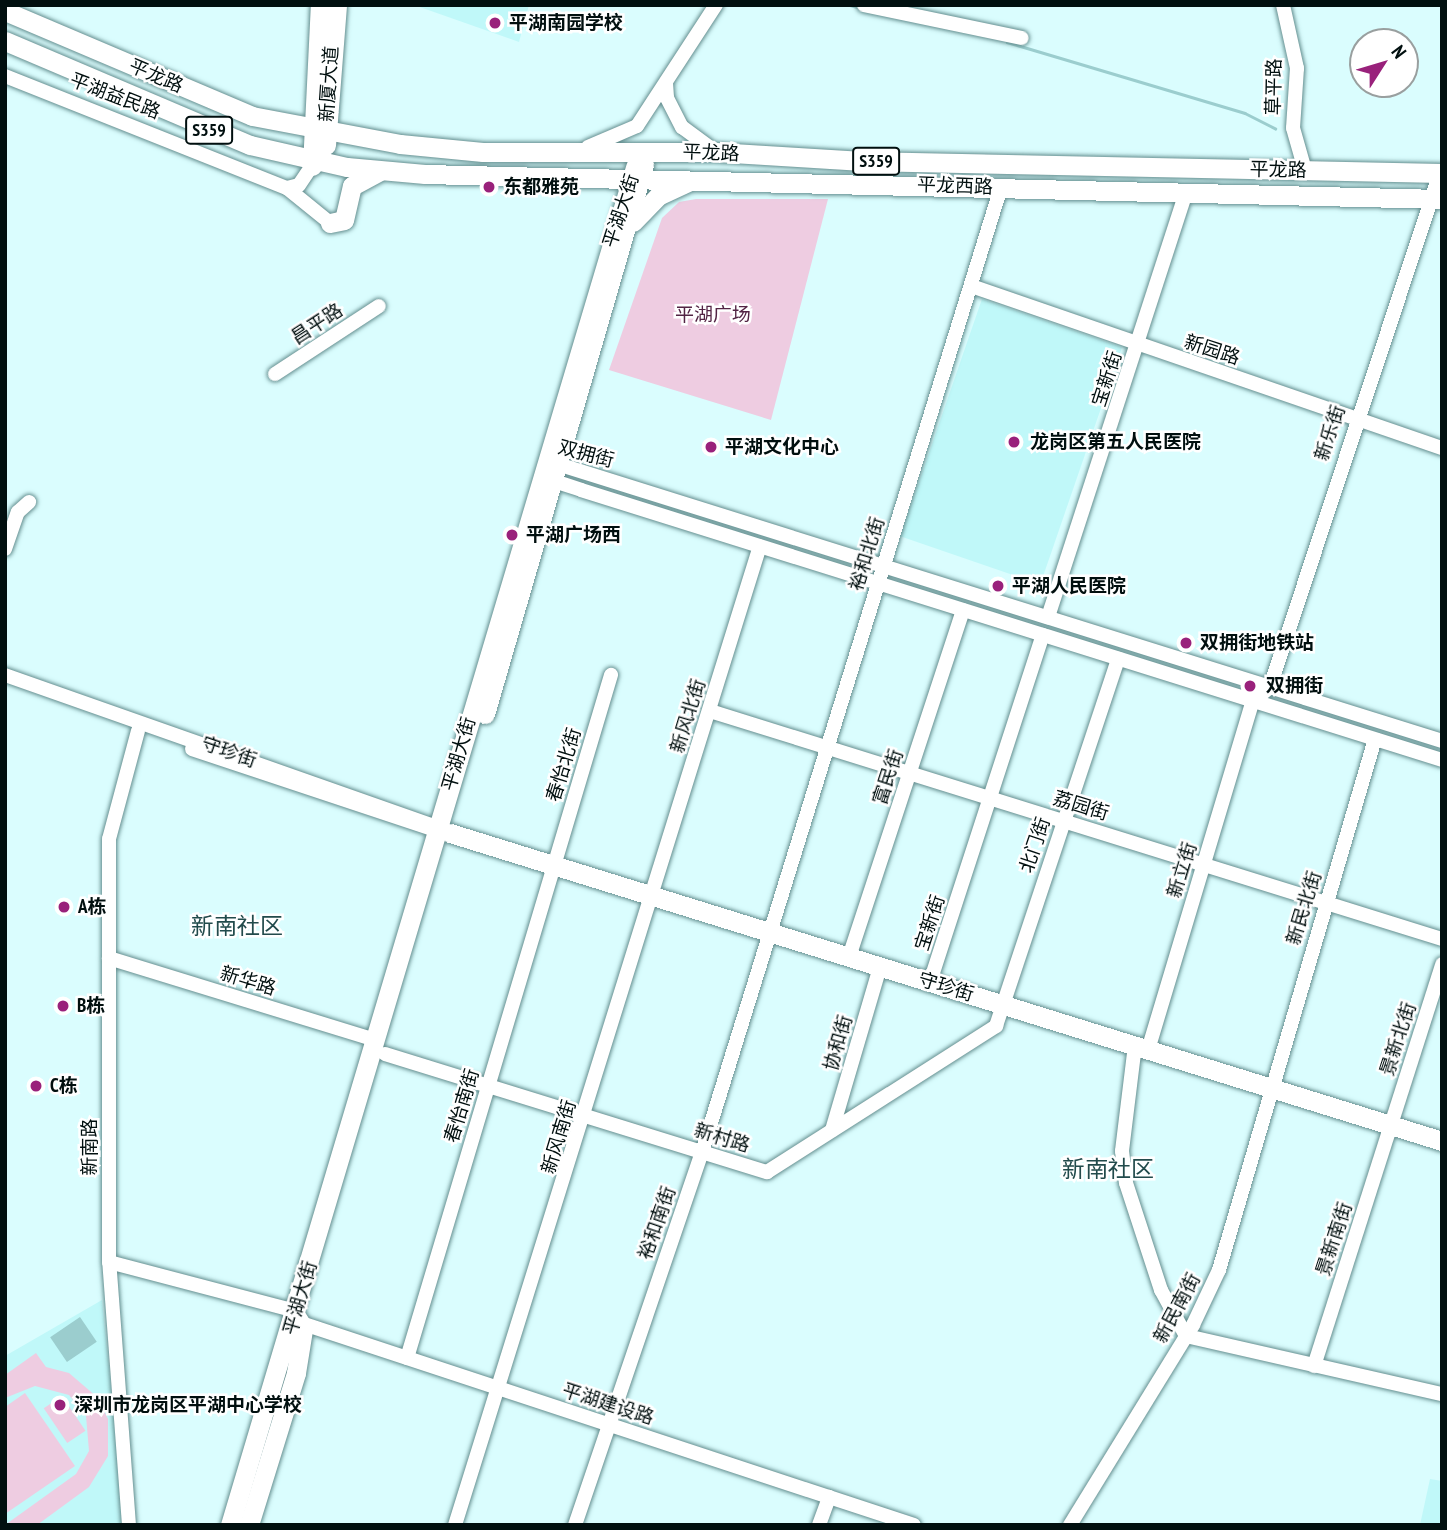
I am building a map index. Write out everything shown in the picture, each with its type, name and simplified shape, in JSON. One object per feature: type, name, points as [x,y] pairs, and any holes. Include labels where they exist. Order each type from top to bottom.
[{"type":"main road","name":"新厦大道","points":[[317,163],[320,5]]},
{"type":"main road","name":"新厦大道","points":[[319,131],[337,5]]},
{"type":"main road","name":"平龙路","points":[[5,11],[252,116],[319,131],[482,152],[716,152],[889,162],[1441,173]]},
{"type":"main road","name":"平龙路","points":[[5,41],[206,128],[317,163],[425,174]]},
{"type":"main road","name":"平湖大街","points":[[553,468],[645,151]]},
{"type":"main road","points":[[337,222],[352,186],[381,171]]},
{"type":"main road","name":"平龙西路","points":[[425,174],[636,177],[1435,199]]},
{"type":"main road","name":"平湖大街","points":[[230,1525],[300,1317],[442,830],[629,228],[636,177]]},
{"type":"main road","points":[[629,228],[658,196],[702,179]]},
{"type":"main road","name":"守珍街","points":[[442,830],[1442,1141]]},
{"type":"main road","name":"平湖大街","points":[[249,1525],[300,1317]]},
{"type":"street","points":[[577,150],[637,126],[716,5]]},
{"type":"street","points":[[864,5],[1022,38]]},
{"type":"street","name":"草平路","points":[[1283,5],[1297,68],[1293,128],[1305,170]]},
{"type":"street","name":"平湖益民路","points":[[5,76],[122,118],[287,188],[337,222]]},
{"type":"street","points":[[666,83],[667,98],[682,127],[716,152]]},
{"type":"street","points":[[287,188],[299,184],[317,163]]},
{"type":"street","name":"新乐街","points":[[1270,687],[1356,417],[1435,199],[1441,173]]},
{"type":"street","name":"裕和北街","points":[[770,932],[1001,187]]},
{"type":"street","name":"宝新街","points":[[1048,618],[1186,192]]},
{"type":"street","name":"新园路","points":[[971,286],[1138,346],[1442,448]]},
{"type":"street","name":"昌平路","points":[[275,374],[379,306]]},
{"type":"street","name":"双拥街","points":[[553,468],[760,547],[1442,760]]},
{"type":"street","name":"双拥街","points":[[553,468],[884,566],[1442,741]]},
{"type":"street","points":[[5,549],[17,507]]},
{"type":"street","name":"新风北街","points":[[653,896],[760,547]]},
{"type":"street","name":"富民街","points":[[849,957],[963,610]]},
{"type":"street","name":"宝新街","points":[[930,982],[1042,635]]},
{"type":"street","name":"北门街","points":[[1002,1004],[1118,659]]},
{"type":"street","name":"守珍街","points":[[5,675],[442,830]]},
{"type":"street","name":"春怡北街","points":[[554,866],[611,675]]},
{"type":"street","name":"守珍街","points":[[5,685],[442,830]]},
{"type":"street","points":[[1253,701],[1270,687]]},
{"type":"street","name":"新立街","points":[[1186,1336],[1161,1290],[1126,1183],[1122,1151],[1141,1047],[1204,865],[1253,701]]},
{"type":"street","name":"荔园街","points":[[710,711],[1442,939]]},
{"type":"street","name":"新南路","points":[[129,1525],[109,1262],[109,958],[112,814],[138,731]]},
{"type":"street","name":"新民北街","points":[[1269,1087],[1375,739]]},
{"type":"street","name":"春怡南街","points":[[407,1358],[554,866]]},
{"type":"street","name":"新风南街","points":[[455,1525],[502,1389],[653,896]]},
{"type":"street","name":"裕和南街","points":[[575,1525],[702,1152],[770,932]]},
{"type":"street","name":"新华路","points":[[109,958],[380,1047]]},
{"type":"street","name":"景新北街","points":[[1390,1125],[1442,964]]},
{"type":"street","name":"协和街","points":[[832,1130],[880,967]]},
{"type":"street","name":"新村路","points":[[380,1047],[488,1086],[767,1172],[996,1026],[1002,1004]]},
{"type":"street","name":"新民南街","points":[[1070,1525],[1186,1336],[1219,1270],[1269,1087]]},
{"type":"street","name":"景新南街","points":[[1314,1366],[1390,1125]]},
{"type":"street","name":"平湖建设路","points":[[109,1262],[300,1317],[407,1358],[914,1525]]},
{"type":"street","points":[[1186,1336],[1442,1394]]},
{"type":"street","points":[[819,1525],[829,1497]]},
{"type":"shaded area","name":"平湖南园学校","points":[[414,5],[529,5],[519,42]]},
{"type":"shaded area","name":"龙岗区第五人民医院","points":[[982,299],[1122,347],[1040,585],[900,536]]},
{"type":"shaded area","name":"深圳市龙岗区平湖中心学校","points":[[102,1300],[125,1525],[5,1525],[5,1356]]},
{"type":"shaded area","points":[[80,1317],[97,1342],[67,1362],[50,1337]]},
{"type":"shaded area","points":[[1430,1479],[1442,1481],[1442,1525],[1420,1525]]},
{"type":"green space","name":"平湖广场","points":[[696,199],[828,199],[771,420],[609,370],[662,218],[679,202]]},
{"type":"green space","points":[[36,1353],[46,1367],[69,1373],[97,1397],[108,1419],[108,1456],[89,1487],[37,1525],[5,1525],[76,1474],[89,1451],[86,1416],[69,1395],[35,1386],[5,1398],[5,1375]]},
{"type":"green space","points":[[25,1393],[75,1466],[5,1514],[5,1407]]},
{"type":"green space","points":[[62,1396],[85,1431],[67,1443],[44,1408]]},
{"type":"waterway","points":[[850,5],[861,8]]},
{"type":"waterway","points":[[1007,42],[1245,113],[1275,128]]},
{"type":"place","name":"平湖南园学校","points":[[495,23]]},
{"type":"place","name":"东都雅苑","points":[[489,187]]},
{"type":"place","name":"龙岗区第五人民医院","points":[[1014,442]]},
{"type":"place","name":"平湖文化中心","points":[[711,447]]},
{"type":"place","name":"平湖广场西","points":[[512,535]]},
{"type":"place","name":"平湖人民医院","points":[[998,586]]},
{"type":"place","name":"双拥街地铁站","points":[[1186,643]]},
{"type":"place","name":"双拥街","points":[[1250,686]]},
{"type":"place","name":"A栋","points":[[64,907]]},
{"type":"place","name":"B栋","points":[[63,1006]]},
{"type":"place","name":"C栋","points":[[36,1086]]},
{"type":"place","name":"深圳市龙岗区平湖中心学校","points":[[60,1405]]},
{"type":"district","name":"新南社区","points":[[237,926]]},
{"type":"district","name":"新南社区","points":[[1108,1169]]}]
